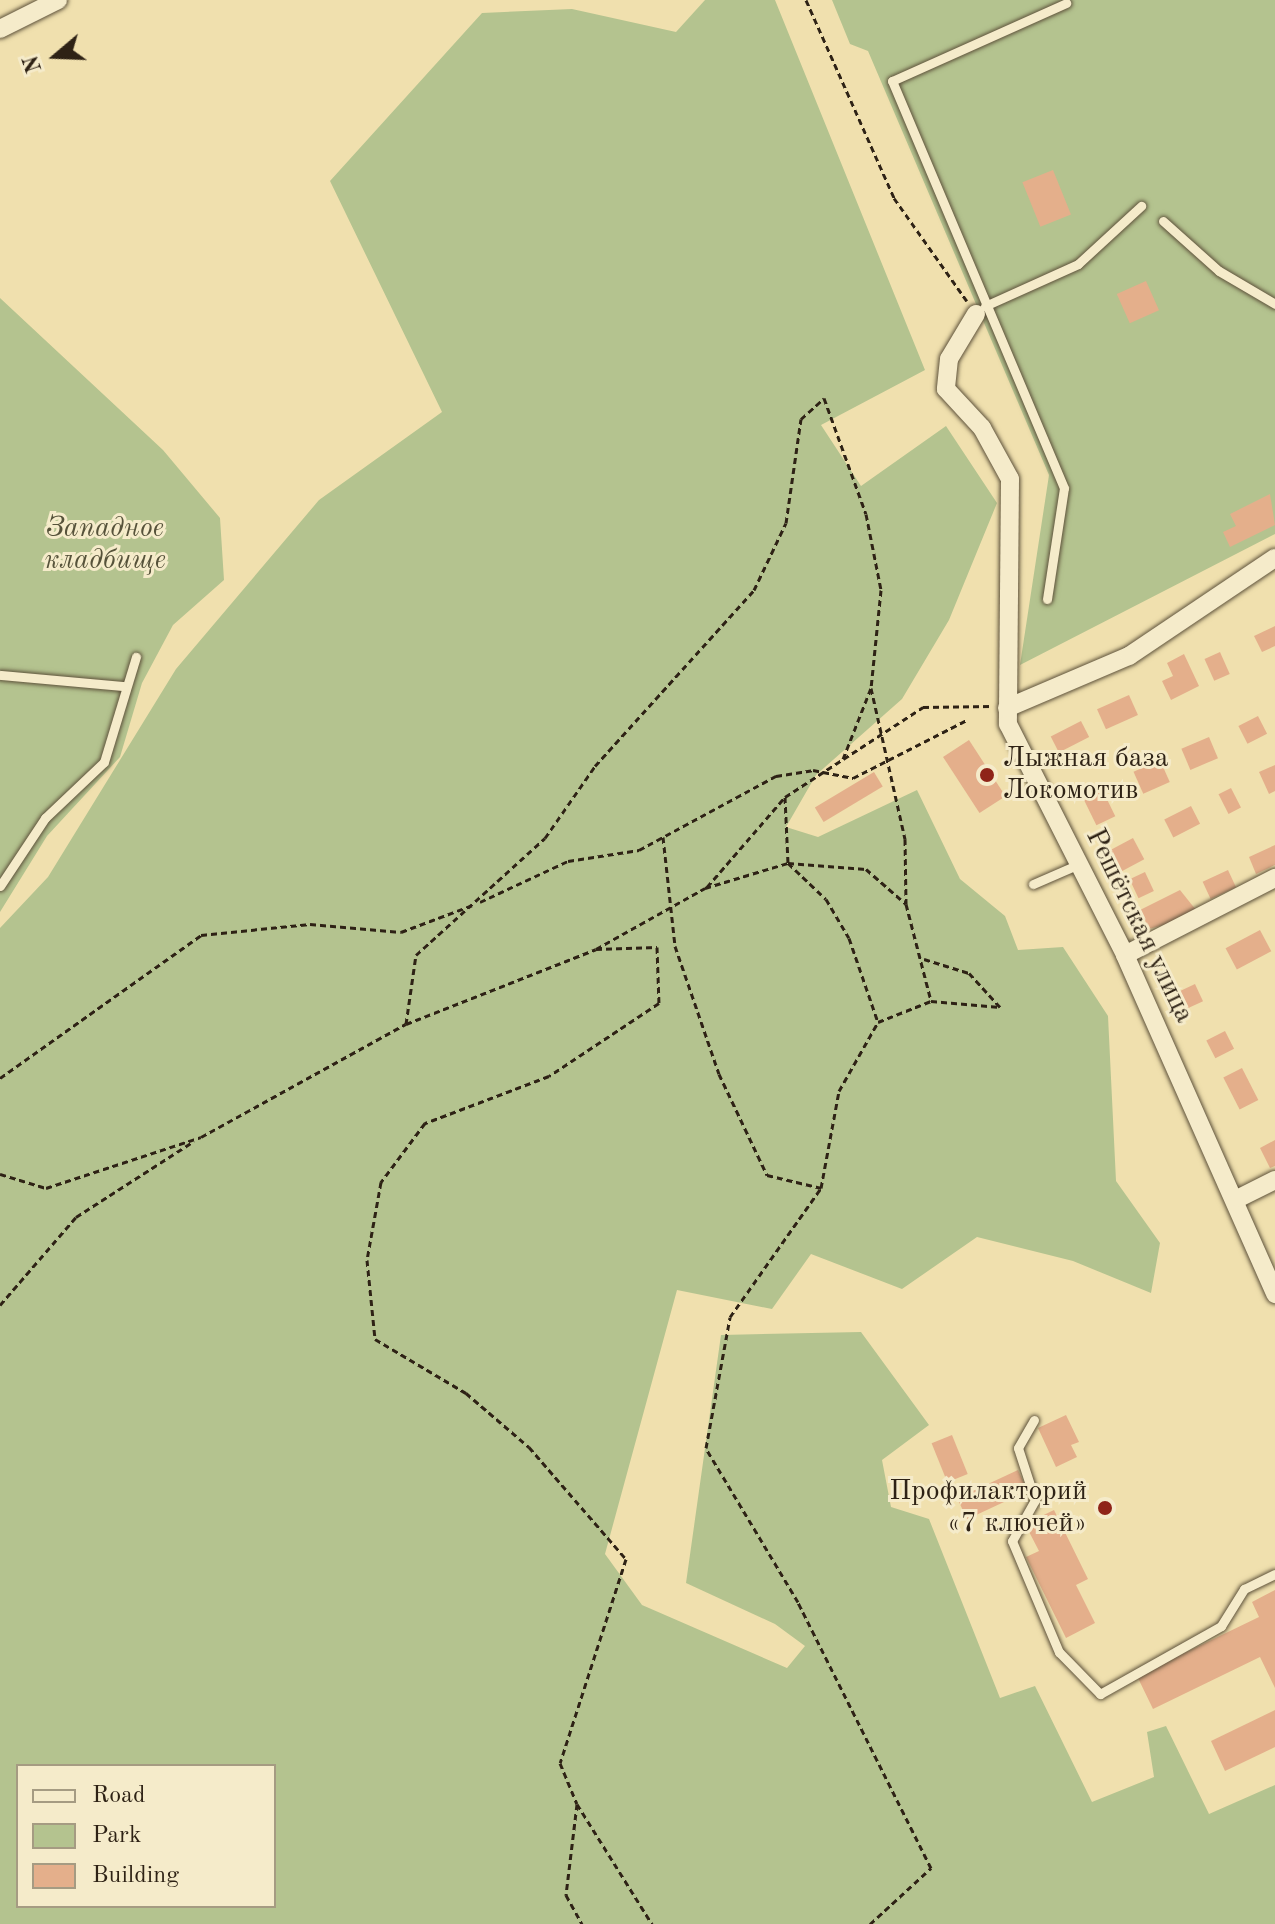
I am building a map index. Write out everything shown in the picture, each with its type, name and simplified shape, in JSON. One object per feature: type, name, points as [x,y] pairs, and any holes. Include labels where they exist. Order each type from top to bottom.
[{"type":"street","points":[[3,31],[58,0]]},
{"type":"street","name":"Решётская улица","points":[[982,308],[949,359],[946,389],[982,428],[1010,479],[1008,724],[1125,955],[1239,1198],[1275,1294]]},
{"type":"street","points":[[1007,708],[1129,656],[1275,558]]},
{"type":"street","points":[[1125,955],[1275,878]]},
{"type":"street","points":[[1239,1198],[1275,1180]]},
{"type":"lane","points":[[1047,599],[1064,488],[982,308],[892,81],[1066,3]]},
{"type":"lane","points":[[982,308],[1078,264],[1141,206]]},
{"type":"lane","points":[[1163,221],[1219,271],[1275,304]]},
{"type":"lane","points":[[0,886],[45,818],[104,762],[124,686],[136,657]]},
{"type":"lane","points":[[0,675],[124,686]]},
{"type":"lane","points":[[1033,884],[1077,865]]},
{"type":"lane","points":[[1034,1420],[1018,1448],[1035,1500],[1012,1541],[1059,1652],[1100,1694],[1221,1626],[1244,1589],[1275,1574]]},
{"type":"path","points":[[806,0],[894,198],[982,308]]},
{"type":"path","points":[[406,1024],[416,955],[476,904],[545,838],[595,766],[754,590],[786,523],[801,419],[824,398],[866,514],[881,590],[871,688],[843,760]]},
{"type":"path","points":[[871,688],[905,839],[906,904],[923,958],[931,1001]]},
{"type":"path","points":[[705,888],[785,797],[923,707],[1007,708]]},
{"type":"path","points":[[0,1078],[201,935],[310,924],[401,932],[476,904],[568,861],[639,850],[776,776],[821,773],[853,778],[967,720]]},
{"type":"path","points":[[785,797],[788,863],[826,899],[849,938],[878,1022]]},
{"type":"path","points":[[663,837],[675,946],[719,1074],[767,1175],[821,1188]]},
{"type":"path","points":[[0,1305],[76,1217],[201,1137],[406,1024],[596,949],[705,888],[788,863],[866,869],[906,904]]},
{"type":"path","points":[[596,949],[657,947],[659,1003],[549,1076],[425,1123],[381,1182],[367,1260],[375,1339],[466,1393],[529,1447],[626,1559],[560,1763],[577,1804],[652,1924]]},
{"type":"path","points":[[870,1924],[931,1868],[798,1602],[706,1448],[730,1317],[821,1188],[839,1091],[878,1022],[931,1001],[1000,1007],[969,973],[923,958]]},
{"type":"path","points":[[0,1174],[46,1188],[201,1137]]},
{"type":"path","points":[[577,1804],[566,1895],[582,1924]]},
{"type":"green space","points":[[705,0],[775,0],[925,370],[821,425],[861,486],[946,426],[997,503],[949,620],[902,699],[816,775],[786,827],[818,837],[917,790],[960,879],[1005,916],[1018,950],[1063,947],[1108,1016],[1116,1181],[1160,1243],[1151,1293],[1073,1261],[977,1237],[902,1289],[811,1254],[772,1309],[677,1290],[605,1554],[642,1605],[787,1668],[805,1646],[775,1624],[686,1583],[721,1335],[861,1332],[929,1425],[882,1460],[891,1507],[929,1519],[1000,1698],[1035,1686],[1092,1802],[1154,1777],[1147,1732],[1166,1726],[1209,1814],[1275,1785],[1275,1924],[0,1924],[0,928],[48,877],[176,669],[319,500],[442,412],[330,181],[482,13],[572,9],[676,32]]},
{"type":"green space","points":[[832,0],[1275,0],[1275,534],[1020,665],[1049,475],[868,51],[850,44]]},
{"type":"green space","name":"Западное кладбище","points":[[0,298],[163,450],[220,518],[224,580],[173,625],[142,683],[120,757],[47,836],[0,912]]},
{"type":"building","points":[[1053,170],[1071,215],[1040,227],[1022,182]]},
{"type":"building","points":[[1146,281],[1159,310],[1130,323],[1117,294]]},
{"type":"building","points":[[1270,494],[1275,525],[1230,547],[1223,532],[1236,526],[1230,514]]},
{"type":"building","points":[[1275,626],[1275,646],[1262,652],[1254,636]]},
{"type":"building","points":[[1220,652],[1230,674],[1214,681],[1204,659]]},
{"type":"building","points":[[1184,654],[1199,686],[1171,700],[1162,681],[1173,676],[1167,663]]},
{"type":"building","points":[[1129,695],[1138,715],[1106,729],[1097,709]]},
{"type":"building","points":[[1258,716],[1267,734],[1247,744],[1238,726]]},
{"type":"building","points":[[1081,721],[1089,737],[1059,752],[1051,736]]},
{"type":"building","points":[[1209,737],[1218,758],[1190,770],[1181,749]]},
{"type":"building","points":[[969,740],[1005,796],[979,813],[943,757]]},
{"type":"building","points":[[1160,760],[1170,782],[1143,794],[1134,772]]},
{"type":"building","points":[[1275,765],[1275,791],[1269,794],[1259,772]]},
{"type":"building","points":[[874,772],[883,787],[824,822],[815,808]]},
{"type":"building","points":[[1231,788],[1241,808],[1229,814],[1219,794]]},
{"type":"building","points":[[1103,791],[1115,816],[1096,825],[1084,800]]},
{"type":"building","points":[[1191,806],[1200,824],[1173,837],[1164,820]]},
{"type":"building","points":[[1133,838],[1144,859],[1121,871],[1110,850]]},
{"type":"building","points":[[1275,845],[1275,865],[1256,874],[1249,857]]},
{"type":"building","points":[[1228,870],[1236,887],[1211,899],[1203,882]]},
{"type":"building","points":[[1145,872],[1154,891],[1138,898],[1130,879]]},
{"type":"building","points":[[1180,890],[1200,915],[1149,929],[1140,910]]},
{"type":"building","points":[[1260,930],[1271,951],[1237,970],[1226,948]]},
{"type":"building","points":[[1195,984],[1203,1001],[1181,1011],[1173,994]]},
{"type":"building","points":[[1225,1031],[1234,1049],[1215,1058],[1206,1041]]},
{"type":"building","points":[[1242,1068],[1258,1100],[1240,1110],[1223,1078]]},
{"type":"building","points":[[1275,1140],[1275,1166],[1270,1168],[1260,1148]]},
{"type":"building","points":[[1066,1415],[1079,1442],[1071,1445],[1077,1457],[1056,1467],[1038,1428]]},
{"type":"building","points":[[952,1435],[968,1474],[947,1482],[932,1443]]},
{"type":"building","points":[[1018,1470],[1028,1491],[967,1519],[957,1498]]},
{"type":"building","points":[[1054,1510],[1088,1579],[1076,1585],[1095,1623],[1066,1638],[1026,1557],[1039,1551],[1025,1524]]},
{"type":"building","points":[[1275,1590],[1275,1688],[1260,1657],[1153,1709],[1137,1676],[1259,1617],[1252,1602]]},
{"type":"building","points":[[1275,1710],[1275,1747],[1225,1771],[1211,1741]]},
{"type":"place","name":"Лыжная база Локомотив","points":[[987,775]]},
{"type":"place","name":"Профилакторий «7 ключей»","points":[[1105,1508]]}]
